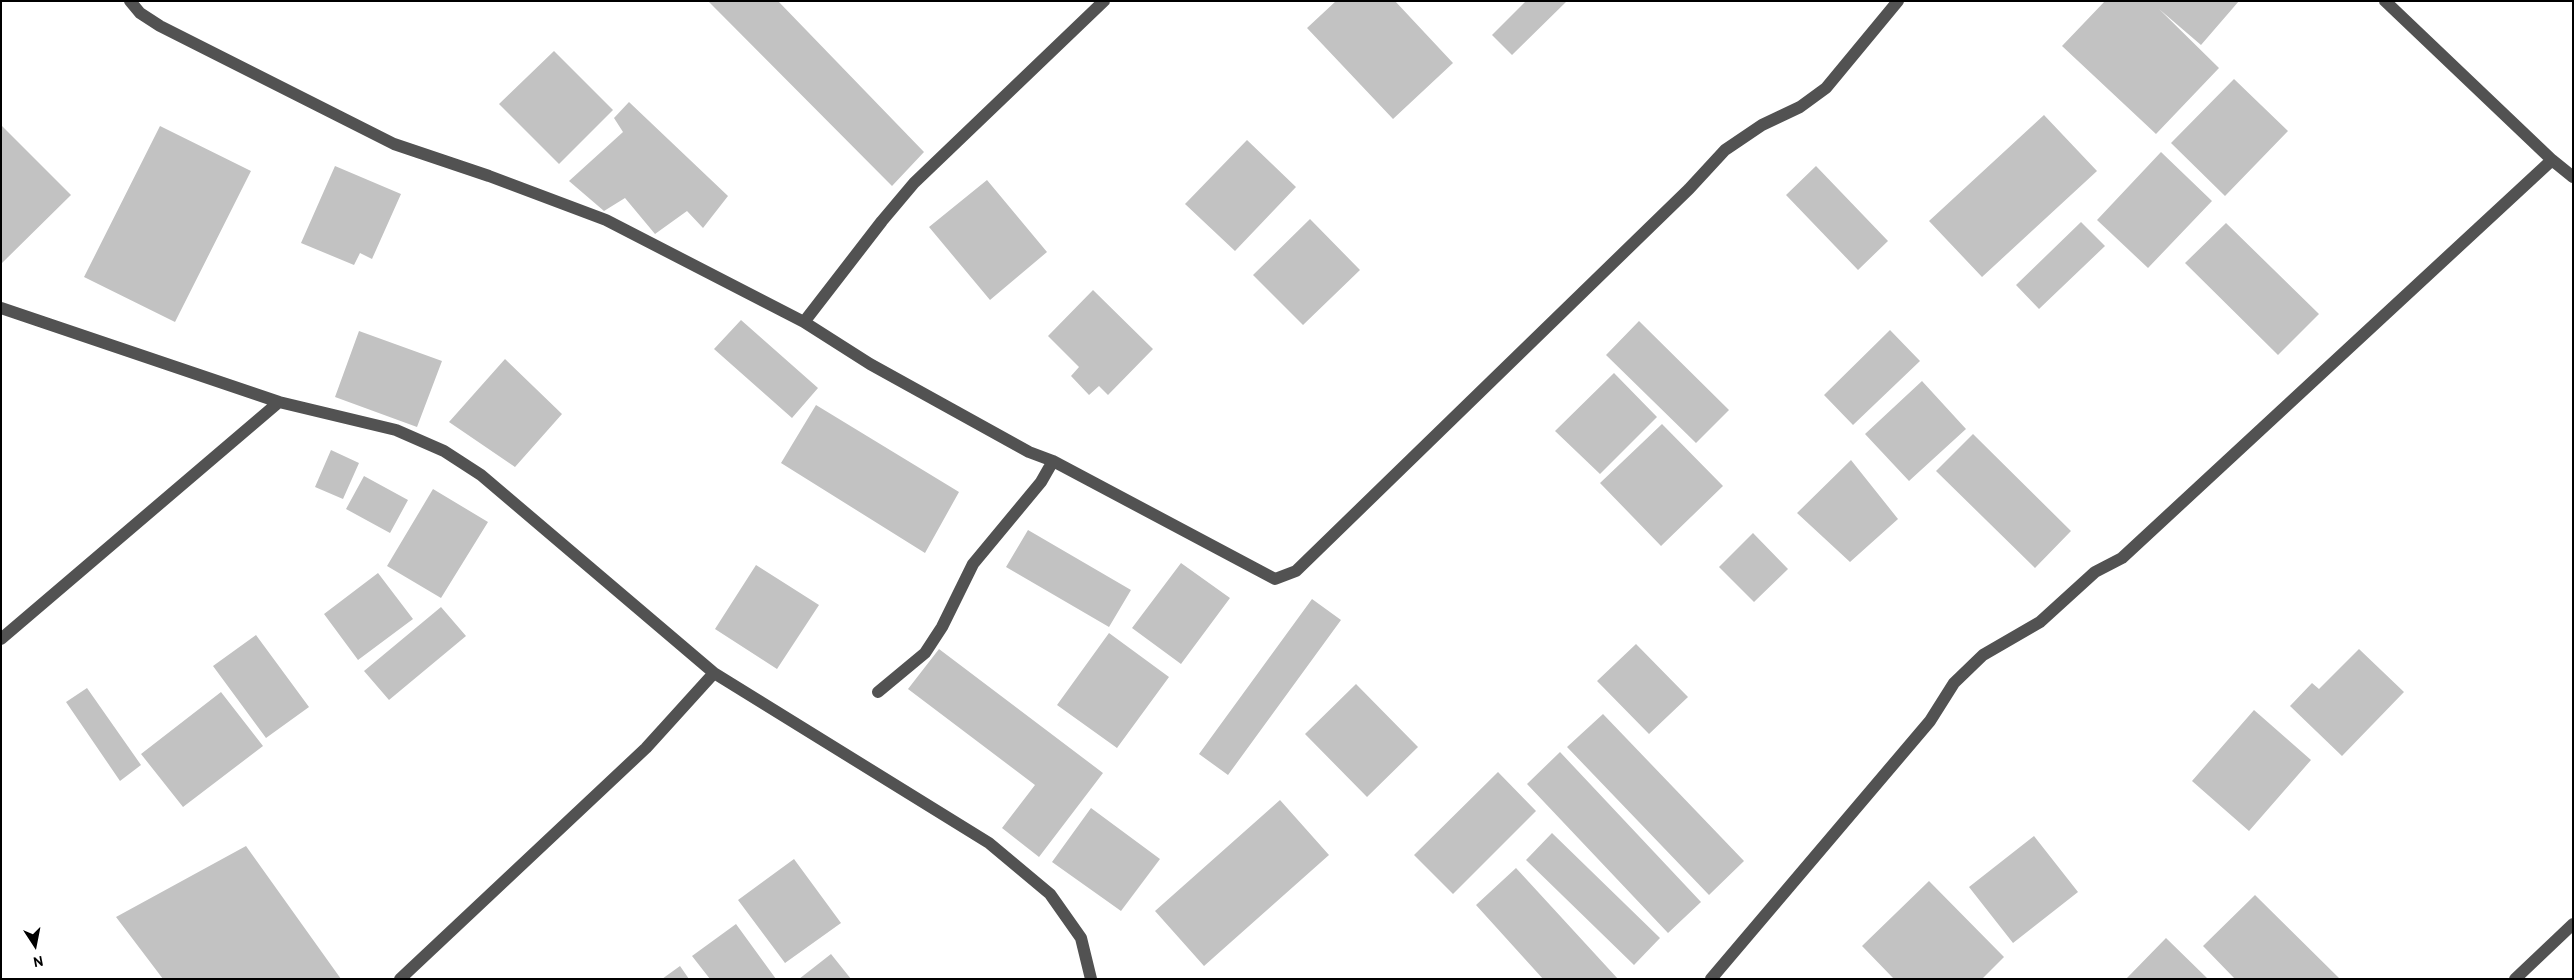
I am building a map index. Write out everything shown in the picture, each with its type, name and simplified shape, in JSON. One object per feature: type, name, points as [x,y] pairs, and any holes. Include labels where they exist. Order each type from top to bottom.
[{"type":"street","points":[[130,1],[140,13],[160,26],[394,144],[489,176],[606,220],[804,322],[870,364],[1029,452],[1053,461],[1275,579],[1296,572],[1689,189],[1726,150],[1762,125],[1800,108],[1826,88],[1898,1]]},
{"type":"street","points":[[804,322],[882,221],[914,183],[1104,1]]},
{"type":"street","points":[[2385,1],[2552,160],[2573,177]]},
{"type":"street","points":[[1711,979],[1930,721],[1954,683],[1983,655],[2040,622],[2094,572],[2122,558],[2552,160]]},
{"type":"street","points":[[1,308],[279,402],[396,430],[444,451],[481,475],[714,673],[989,842],[1050,894],[1081,938],[1092,979]]},
{"type":"street","points":[[1,639],[279,402]]},
{"type":"street","points":[[878,692],[925,653],[942,627],[973,564],[1041,482],[1053,461]]},
{"type":"street","points":[[400,979],[646,748],[714,673]]},
{"type":"street","points":[[2515,979],[2573,924]]},
{"type":"building","points":[[708,1],[778,1],[924,152],[892,186]]},
{"type":"building","points":[[1336,1],[1395,1],[1453,63],[1393,119],[1307,28]]},
{"type":"building","points":[[1526,1],[1567,1],[1512,55],[1492,35]]},
{"type":"building","points":[[2105,1],[2239,1],[2201,45],[2159,9],[2219,68],[2156,134],[2062,46]]},
{"type":"building","points":[[554,51],[613,110],[559,164],[499,104]]},
{"type":"building","points":[[2234,79],[2288,131],[2225,196],[2171,143]]},
{"type":"building","points":[[629,102],[728,196],[703,228],[687,211],[655,234],[625,198],[604,211],[569,181],[623,132],[614,118]]},
{"type":"building","points":[[2044,115],[2097,171],[1982,277],[1929,221]]},
{"type":"building","points":[[1,125],[71,195],[1,264]]},
{"type":"building","points":[[160,126],[251,171],[175,322],[84,277]]},
{"type":"building","points":[[1247,140],[1296,187],[1235,251],[1185,204]]},
{"type":"building","points":[[2161,152],[2212,201],[2148,268],[2097,220]]},
{"type":"building","points":[[335,166],[401,194],[372,259],[360,253],[354,265],[301,243]]},
{"type":"building","points":[[1816,166],[1888,241],[1858,270],[1786,195]]},
{"type":"building","points":[[987,180],[1047,252],[990,300],[929,227]]},
{"type":"building","points":[[1310,219],[1360,270],[1303,325],[1253,275]]},
{"type":"building","points":[[2081,222],[2105,246],[2039,309],[2016,285]]},
{"type":"building","points":[[2226,223],[2319,314],[2278,355],[2185,263]]},
{"type":"building","points":[[1093,290],[1153,349],[1108,395],[1099,386],[1089,395],[1071,376],[1079,367],[1048,336]]},
{"type":"building","points":[[741,320],[818,388],[792,418],[714,349]]},
{"type":"building","points":[[1639,321],[1729,410],[1696,443],[1606,355]]},
{"type":"building","points":[[1890,330],[1920,361],[1853,425],[1824,395]]},
{"type":"building","points":[[359,331],[442,361],[417,427],[335,397]]},
{"type":"building","points":[[505,359],[562,414],[515,467],[449,422]]},
{"type":"building","points":[[1614,373],[1657,417],[1600,474],[1555,431]]},
{"type":"building","points":[[1922,381],[1966,429],[1909,481],[1865,434]]},
{"type":"building","points":[[816,405],[959,492],[925,553],[781,463]]},
{"type":"building","points":[[1662,424],[1723,486],[1661,546],[1600,483]]},
{"type":"building","points":[[1973,434],[2071,531],[2035,568],[1936,471]]},
{"type":"building","points":[[331,450],[359,463],[343,499],[315,487]]},
{"type":"building","points":[[1851,460],[1898,519],[1850,562],[1797,513]]},
{"type":"building","points":[[364,476],[408,500],[390,533],[346,509]]},
{"type":"building","points":[[433,489],[488,522],[441,598],[387,566]]},
{"type":"building","points":[[1028,530],[1131,590],[1109,627],[1006,567]]},
{"type":"building","points":[[1753,533],[1788,569],[1754,602],[1719,567]]},
{"type":"building","points":[[1181,563],[1230,598],[1181,664],[1132,628]]},
{"type":"building","points":[[756,565],[819,605],[777,669],[715,629]]},
{"type":"building","points":[[378,573],[413,619],[358,660],[324,614]]},
{"type":"building","points":[[1312,599],[1341,620],[1228,775],[1199,754]]},
{"type":"building","points":[[441,607],[466,636],[389,700],[364,671]]},
{"type":"building","points":[[1109,633],[1169,677],[1117,748],[1057,705]]},
{"type":"building","points":[[256,635],[309,707],[266,738],[213,666]]},
{"type":"building","points":[[1636,644],[1688,697],[1649,734],[1597,681]]},
{"type":"building","points":[[939,649],[1103,773],[1039,857],[1002,828],[1035,785],[908,689]]},
{"type":"building","points":[[2359,649],[2404,692],[2342,756],[2290,706],[2312,683],[2319,689]]},
{"type":"building","points":[[1356,684],[1418,747],[1367,797],[1305,734]]},
{"type":"building","points":[[87,688],[141,765],[120,781],[66,702]]},
{"type":"building","points":[[221,692],[263,746],[183,807],[141,754]]},
{"type":"building","points":[[2254,710],[2311,760],[2249,831],[2192,781]]},
{"type":"building","points":[[1603,714],[1744,861],[1709,895],[1567,747]]},
{"type":"building","points":[[1560,752],[1701,902],[1668,933],[1527,784]]},
{"type":"building","points":[[1498,772],[1536,811],[1453,894],[1414,855]]},
{"type":"building","points":[[1280,800],[1329,855],[1204,966],[1155,911]]},
{"type":"building","points":[[1091,808],[1160,859],[1121,911],[1052,862]]},
{"type":"building","points":[[1552,833],[1660,938],[1634,965],[1526,860]]},
{"type":"building","points":[[2034,836],[2078,892],[2013,943],[1969,887]]},
{"type":"building","points":[[246,846],[341,979],[163,979],[116,917]]},
{"type":"building","points":[[794,859],[841,923],[785,963],[738,900]]},
{"type":"building","points":[[1516,868],[1618,979],[1543,979],[1476,905]]},
{"type":"building","points":[[1929,881],[2004,957],[1982,979],[1894,979],[1862,946]]},
{"type":"building","points":[[2255,895],[2340,979],[2235,979],[2203,946]]},
{"type":"building","points":[[736,924],[776,979],[710,979],[692,956]]},
{"type":"building","points":[[2166,938],[2208,979],[2126,979]]},
{"type":"building","points":[[831,954],[851,979],[799,979]]},
{"type":"building","points":[[680,966],[689,979],[662,979]]}]
